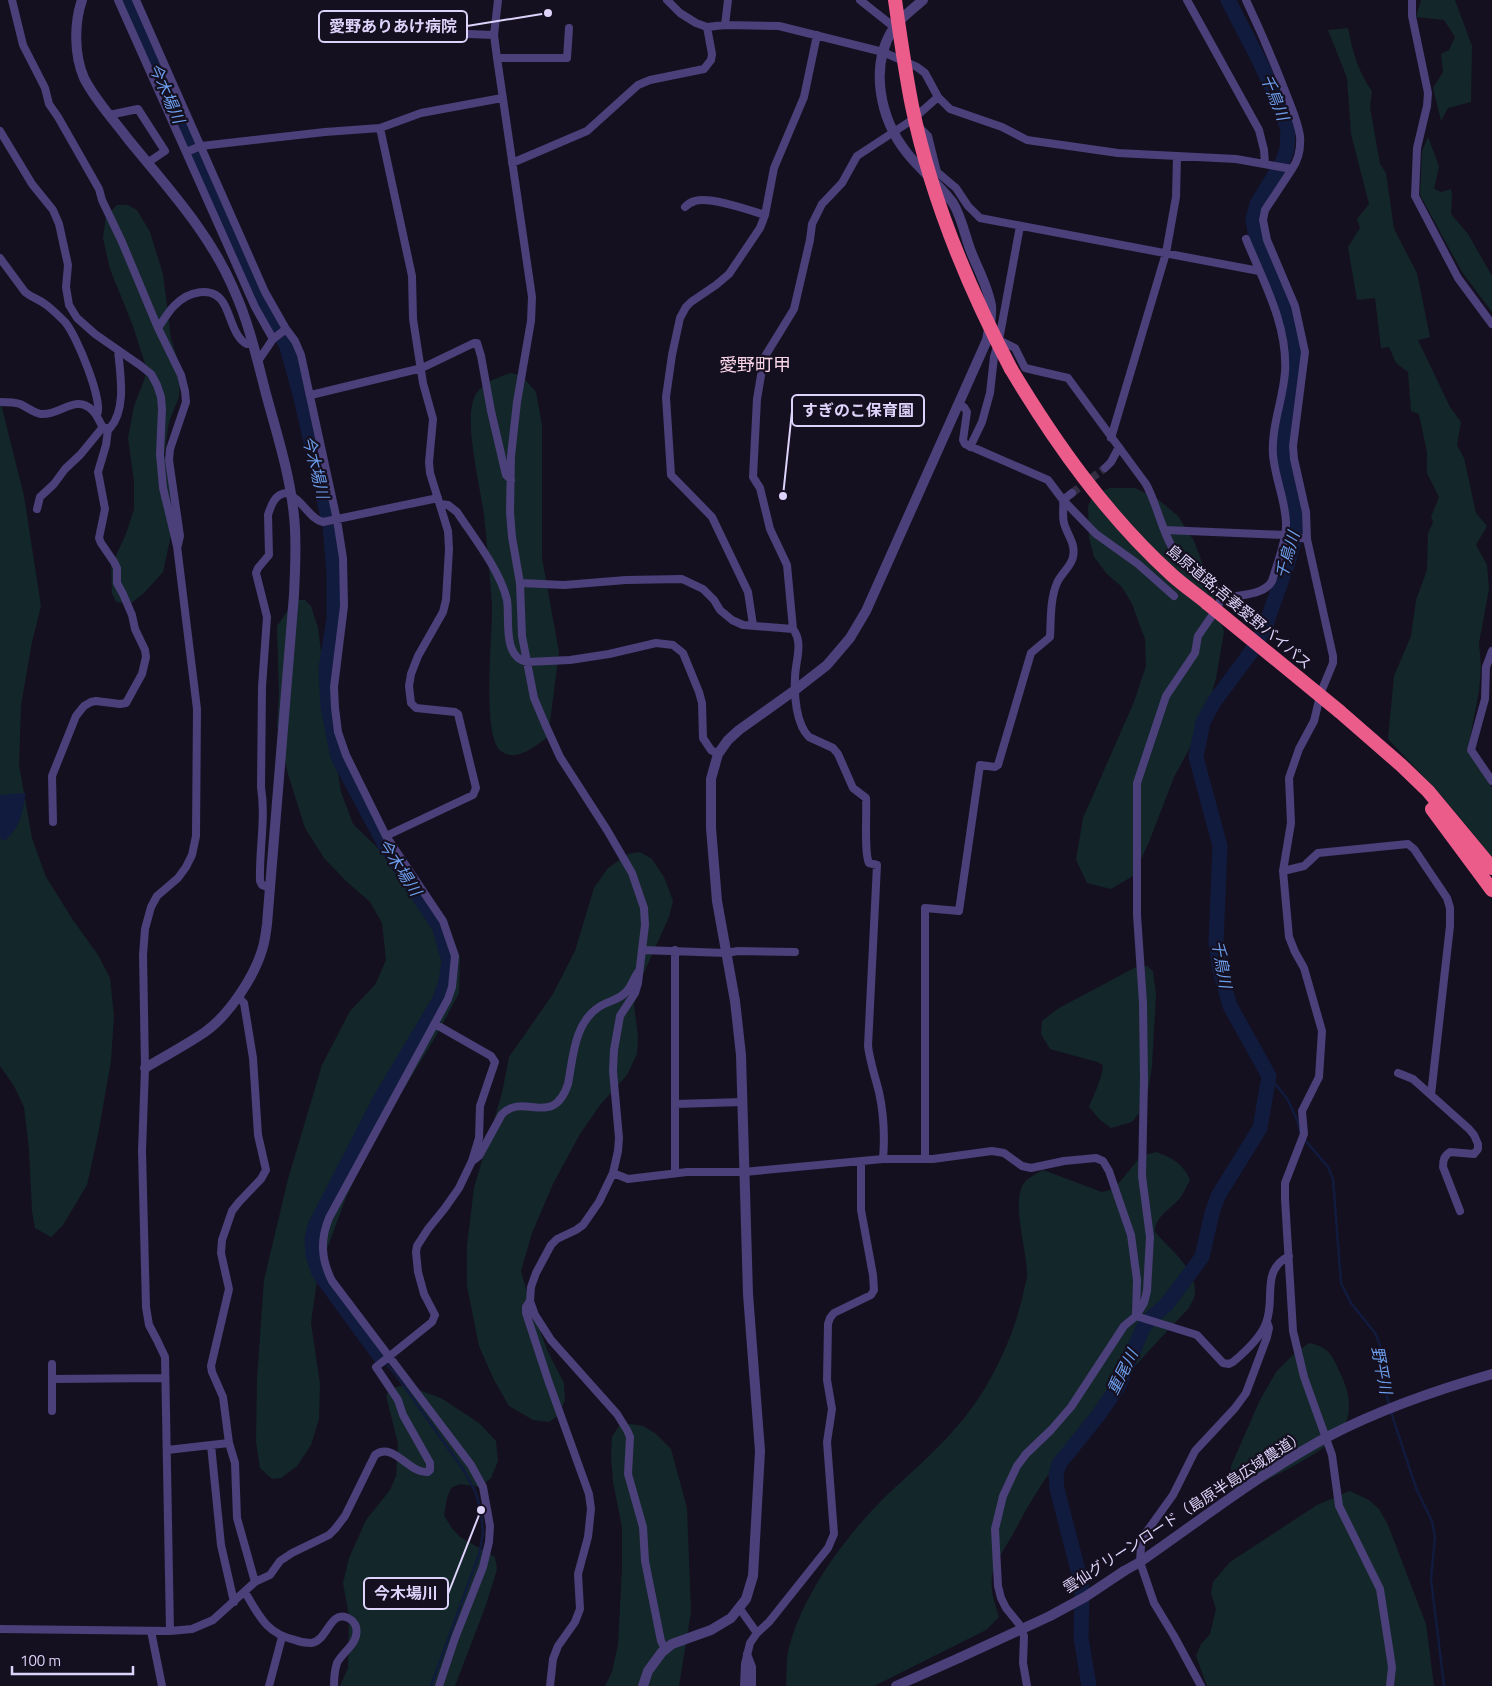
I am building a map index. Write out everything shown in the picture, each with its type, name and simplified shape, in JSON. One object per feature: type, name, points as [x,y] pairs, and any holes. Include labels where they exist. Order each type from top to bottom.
[{"type":"highway","name":"島原道路;吾妻愛野バイパス","points":[[895,0],[912,106],[929,172],[963,269],[985,320],[1011,369],[1053,436],[1086,482],[1143,546],[1172,575],[1339,711],[1368,737]]},
{"type":"highway","points":[[1368,737],[1428,791],[1492,868]]},
{"type":"highway","points":[[1368,737],[1428,803],[1492,890]]},
{"type":"street","points":[[12,0],[23,45],[45,88],[49,104],[99,189],[102,200],[158,328],[181,375],[186,402],[168,460],[180,536],[176,546]]},
{"type":"street","points":[[82,0],[78,10],[76,31],[78,58],[84,77],[109,115],[198,227],[220,259],[234,290],[258,361],[291,495],[294,516],[294,595],[270,888],[263,948],[252,974],[238,997],[206,1031],[145,1068]]},
{"type":"street","points":[[118,0],[188,152],[255,307],[279,334],[298,347],[311,395],[331,521],[343,558],[344,606],[335,665],[334,708],[338,732],[346,756],[386,836],[443,921],[455,956],[452,987],[448,999],[329,1218],[324,1230],[322,1243],[323,1257],[332,1281],[471,1465],[483,1487],[490,1526],[484,1567],[455,1638],[439,1686]]},
{"type":"street","points":[[136,0],[265,292],[279,334]]},
{"type":"street","points":[[498,0],[494,35],[496,58],[532,297],[531,321],[517,402],[511,456],[510,512],[512,537],[520,583],[522,636],[534,698],[560,758],[607,830],[632,873],[644,908],[645,925],[637,988],[620,1016],[614,1050],[613,1071],[619,1138],[613,1173],[599,1202],[583,1225],[557,1239],[551,1245],[536,1273],[531,1287],[530,1301],[535,1315],[547,1334],[617,1414],[630,1437],[628,1474],[644,1527],[648,1579],[661,1641],[665,1649]]},
{"type":"street","points":[[667,0],[680,13],[696,23],[707,27],[725,25],[779,26],[883,52],[918,67],[925,73],[938,97],[950,109],[1002,128],[1027,140],[1118,153],[1236,159],[1290,169]]},
{"type":"street","points":[[725,25],[728,0]]},
{"type":"street","points":[[860,0],[894,26]]},
{"type":"street","points":[[643,1686],[654,1660],[665,1649],[683,1639],[721,1625],[740,1609],[746,1599],[753,1576],[760,1426],[748,1294],[741,1055],[735,1001],[717,901],[711,828],[711,779],[718,754],[739,730],[827,665],[850,638],[866,611],[987,340],[991,320],[987,289],[954,206],[942,188],[907,153],[893,132],[884,112],[880,93],[880,73],[887,40],[894,26],[923,0]]},
{"type":"street","points":[[1187,0],[1259,130],[1268,165]]},
{"type":"street","points":[[1246,0],[1270,50],[1300,137],[1300,155],[1297,162],[1290,169],[1265,210],[1262,220],[1267,240],[1295,306],[1305,352],[1293,446],[1294,459],[1306,512],[1305,539],[1333,656],[1333,663],[1321,692],[1314,721],[1299,749],[1289,778],[1291,823],[1283,871],[1289,938],[1304,968],[1322,1031],[1319,1077],[1302,1111],[1304,1134],[1285,1184],[1293,1332],[1304,1377],[1329,1436],[1339,1506],[1380,1589],[1392,1667],[1390,1686]]},
{"type":"street","points":[[1412,0],[1412,16],[1428,92],[1427,106],[1417,148],[1415,196],[1458,278],[1492,324]]},
{"type":"street","points":[[512,163],[587,131],[638,86],[650,80],[704,69],[711,60],[712,54],[707,27]]},
{"type":"street","points":[[496,58],[566,58],[569,28]]},
{"type":"street","points":[[416,32],[494,35]]},
{"type":"street","points":[[753,625],[748,592],[712,518],[706,509],[671,475],[666,397],[680,318],[686,307],[729,274],[756,235],[766,215],[774,168],[804,97],[817,35]]},
{"type":"street","points":[[883,1160],[885,1129],[879,1093],[869,1059],[868,1046],[877,865],[869,863],[866,857],[866,798],[852,788],[838,754],[828,745],[812,739],[806,734],[798,712],[795,677],[799,645],[793,629],[787,565],[770,529],[760,488],[753,477],[756,399],[764,358],[794,309],[812,224],[822,204],[842,183],[857,156],[912,120],[938,97]]},
{"type":"street","points":[[188,152],[200,146],[380,128],[421,113],[502,98]]},
{"type":"street","points":[[109,115],[138,109],[165,151],[148,163]]},
{"type":"street","points":[[912,120],[928,136],[938,172],[956,188],[974,212],[986,220],[1259,271]]},
{"type":"street","points":[[380,128],[412,276],[413,319],[423,383],[433,419],[430,467],[448,531],[446,600],[442,612],[418,656],[411,674],[409,686],[411,703],[416,708],[458,714],[476,788],[473,795],[386,836]]},
{"type":"street","points":[[0,131],[32,184],[53,210],[59,224],[68,265],[66,287],[69,304],[77,318],[95,334],[151,374],[157,385],[162,409],[160,454],[164,488],[176,546],[197,709],[196,836],[192,855],[178,878],[157,896],[144,929],[142,955],[145,1068],[142,1151],[146,1307],[148,1326],[157,1340],[164,1357],[170,1631]]},
{"type":"street","points":[[1111,438],[1166,253],[1176,197],[1178,157]]},
{"type":"street","points":[[685,207],[693,201],[713,201],[766,215]]},
{"type":"street","points":[[970,447],[982,422],[990,393],[994,356],[999,340],[1020,226]]},
{"type":"street","points":[[1221,598],[1266,589],[1272,581],[1286,535],[1285,513],[1273,454],[1285,374],[1286,355],[1284,338],[1277,315],[1246,239]]},
{"type":"street","points":[[0,258],[25,292],[44,304],[64,321],[70,329],[81,352],[95,391],[99,412],[97,416]]},
{"type":"street","points":[[158,328],[180,301],[202,291],[210,292],[224,302],[239,338],[247,344],[253,343]]},
{"type":"street","points":[[258,361],[279,334]]},
{"type":"street","points":[[999,340],[1015,348],[1025,368],[1068,378],[1146,484],[1172,547],[1178,556],[1186,565],[1216,588],[1221,598],[1218,607],[1198,636],[1195,653],[1166,696],[1137,783],[1137,915],[1143,1002],[1144,1060],[1142,1176],[1150,1237],[1148,1291],[1144,1303],[1136,1316],[1124,1326],[1071,1406],[1016,1466],[1003,1496],[995,1529],[1000,1598],[1019,1624],[1024,1636],[1023,1663],[1027,1686]]},
{"type":"street","points":[[311,395],[422,368],[474,342],[479,346],[491,411],[506,475],[511,480]]},
{"type":"street","points":[[37,509],[40,497],[54,484],[65,469],[105,428],[112,427],[122,391],[118,350]]},
{"type":"street","points":[[0,402],[19,404],[40,414],[49,414],[73,404],[80,404],[90,408],[105,428],[106,445],[98,472],[105,509],[99,538],[117,568],[117,583],[132,615],[135,629],[145,650],[144,664],[137,684],[126,702],[120,704],[91,702],[84,706],[76,716],[52,776],[53,822]]},
{"type":"street","points":[[958,404],[964,407],[967,412],[963,440],[965,444],[1048,480],[1096,534],[1138,564],[1174,596]]},
{"type":"street","points":[[1105,468],[1111,462],[1118,447]]},
{"type":"street","points":[[270,888],[262,885],[260,881],[259,856],[264,802],[261,787],[262,687],[267,617],[256,573],[269,555],[268,515],[280,494],[286,493],[291,495],[303,504],[318,521],[331,521],[439,501],[448,504],[457,512],[496,573],[507,602],[512,651],[520,660],[527,662],[570,660],[610,654],[656,643],[673,645],[683,653],[699,692],[702,703],[703,738],[711,750],[718,754]]},
{"type":"street","points":[[925,1159],[925,908],[959,911],[980,765],[995,767],[999,763],[1031,653],[1050,637],[1053,595],[1058,581],[1071,564],[1073,556],[1074,548],[1064,524],[1064,500],[1072,493]]},
{"type":"street","points":[[1165,530],[1286,535],[1305,539]]},
{"type":"street","points":[[520,583],[564,585],[626,580],[682,579],[703,589],[714,600],[720,610],[732,620],[743,625],[793,629]]},
{"type":"street","points":[[1492,650],[1486,667],[1485,700],[1471,750],[1492,781]]},
{"type":"street","points":[[1283,871],[1304,866],[1318,853],[1408,844],[1414,849],[1447,898],[1450,908],[1450,926],[1431,1095]]},
{"type":"street","points":[[642,950],[726,953],[795,952]]},
{"type":"street","points":[[675,950],[675,1174]]},
{"type":"street","points":[[472,1161],[478,1156],[502,1114],[507,1109],[513,1107],[549,1108],[557,1103],[565,1093],[568,1084],[579,1030],[591,1014],[625,994],[640,972]]},
{"type":"street","points":[[238,997],[244,1003],[253,1058],[258,1135],[266,1170],[261,1179],[232,1211],[222,1240],[221,1253],[230,1289],[211,1366],[223,1397],[229,1443],[235,1463],[237,1518],[255,1582]]},
{"type":"street","points":[[0,1629],[170,1631],[192,1629],[204,1625],[213,1620],[255,1582],[270,1575],[280,1561],[329,1535],[345,1516],[375,1455],[379,1452],[387,1451],[421,1472],[428,1472],[430,1470],[430,1463],[403,1415],[398,1400],[376,1367],[432,1322],[434,1318],[435,1315],[424,1294],[418,1272],[417,1246],[459,1188],[472,1161],[479,1138],[480,1106],[495,1062],[491,1056],[435,1024]]},
{"type":"street","points":[[1398,1073],[1413,1079],[1469,1129],[1478,1144],[1478,1149],[1474,1154],[1450,1152],[1444,1158],[1443,1167],[1460,1211]]},
{"type":"street","points":[[675,1104],[743,1102]]},
{"type":"street","points":[[613,1173],[628,1179],[675,1174],[744,1172],[883,1160],[925,1159],[992,1151],[1004,1153],[1022,1166],[1031,1168],[1064,1161],[1096,1158],[1103,1161],[1115,1187],[1131,1235],[1137,1280],[1136,1316]]},
{"type":"street","points":[[744,1686],[750,1643],[822,1556],[834,1534],[828,1442],[832,1409],[827,1380],[828,1324],[834,1313],[871,1295],[874,1290],[873,1274],[861,1210],[861,1162]]},
{"type":"street","points":[[1201,1686],[1154,1603],[1140,1562],[1145,1534],[1173,1496],[1195,1452],[1236,1408],[1246,1393],[1267,1337],[1270,1283],[1274,1268],[1281,1260],[1289,1256]]},
{"type":"street","points":[[530,1301],[526,1307],[526,1313],[589,1494],[591,1509],[588,1536],[578,1574],[580,1609],[558,1646],[553,1660],[550,1686]]},
{"type":"street","points":[[1136,1316],[1197,1335],[1216,1357],[1223,1363],[1229,1364],[1243,1352],[1261,1332],[1267,1322]]},
{"type":"street","points":[[52,1364],[52,1411]]},
{"type":"street","name":"雲仙グリーンロード（島原半島広域農道）","points":[[896,1686],[1050,1616],[1085,1597],[1140,1562],[1278,1466],[1329,1436],[1395,1406],[1453,1385],[1492,1374]]},
{"type":"street","points":[[52,1379],[165,1378]]},
{"type":"street","points":[[166,1450],[229,1443]]},
{"type":"street","points":[[211,1445],[221,1545],[234,1602]]},
{"type":"street","points":[[245,1592],[265,1625],[282,1637],[308,1643],[315,1642],[325,1634],[332,1622],[337,1618],[347,1618],[352,1621],[356,1626],[355,1639],[353,1645],[336,1665],[334,1686]]},
{"type":"street","points":[[740,1609],[757,1633]]},
{"type":"street","points":[[151,1631],[162,1686]]},
{"type":"street","points":[[269,1686],[282,1637]]},
{"type":"street","points":[[748,1654],[752,1667],[752,1686]]},
{"type":"green space","points":[[1421,0],[1455,0],[1472,46],[1471,102],[1448,108],[1441,121],[1433,88],[1443,72],[1441,54],[1449,50],[1455,37],[1444,20],[1416,17]]},
{"type":"green space","points":[[1348,28],[1363,77],[1372,91],[1370,107],[1380,164],[1386,173],[1394,229],[1417,273],[1430,337],[1418,340],[1450,407],[1461,422],[1457,445],[1464,458],[1476,513],[1487,526],[1476,545],[1487,565],[1489,589],[1479,643],[1481,667],[1479,691],[1468,749],[1492,788],[1492,857],[1441,795],[1388,739],[1394,676],[1411,636],[1416,600],[1427,570],[1428,534],[1433,522],[1431,517],[1439,497],[1427,473],[1427,452],[1419,414],[1411,411],[1408,372],[1396,363],[1389,347],[1381,348],[1375,298],[1357,300],[1348,247],[1360,228],[1357,219],[1369,204],[1351,134],[1347,78],[1328,30]]},
{"type":"green space","points":[[1428,137],[1439,166],[1434,189],[1441,192],[1451,189],[1451,214],[1468,234],[1492,276],[1492,312],[1462,272],[1420,195],[1422,151]]},
{"type":"green space","points":[[117,205],[128,205],[137,210],[150,232],[163,274],[171,339],[181,369],[179,397],[169,422],[164,456],[174,490],[171,535],[163,572],[143,594],[130,604],[116,602],[112,593],[111,566],[126,534],[134,509],[134,481],[128,438],[134,406],[147,370],[133,326],[110,269],[103,238],[106,216]]},
{"type":"green space","points":[[511,373],[522,376],[536,392],[542,425],[542,558],[559,652],[548,737],[531,749],[513,755],[501,751],[495,742],[491,726],[489,683],[492,606],[484,514],[474,454],[471,422],[471,409],[474,398],[481,388]]},
{"type":"green space","points":[[0,400],[24,496],[41,606],[32,642],[21,705],[19,765],[32,838],[46,877],[98,955],[110,978],[114,1016],[111,1061],[87,1185],[63,1225],[51,1237],[35,1228],[24,1107],[14,1086],[0,1066]]},
{"type":"green space","points":[[1110,488],[1135,488],[1159,500],[1178,516],[1194,541],[1212,589],[1224,632],[1216,678],[1205,720],[1174,777],[1149,842],[1133,876],[1111,889],[1087,883],[1076,860],[1083,818],[1134,702],[1146,666],[1145,639],[1132,604],[1122,587],[1107,574],[1094,557],[1089,537],[1088,507],[1093,495]]},
{"type":"green space","points":[[295,600],[305,600],[311,606],[318,628],[341,792],[353,824],[433,901],[447,922],[460,957],[459,993],[436,1036],[379,1130],[347,1195],[318,1273],[311,1323],[320,1384],[319,1419],[311,1445],[297,1466],[281,1478],[272,1479],[260,1468],[256,1442],[257,1378],[264,1280],[288,1179],[322,1065],[350,1011],[375,985],[386,960],[382,923],[370,902],[324,858],[305,828],[288,774],[277,726],[279,695],[277,626]]},
{"type":"green space","points":[[640,852],[652,859],[664,877],[673,901],[669,917],[642,977],[634,1004],[638,1037],[637,1054],[627,1075],[600,1105],[580,1134],[553,1184],[532,1233],[521,1271],[530,1303],[548,1352],[564,1383],[565,1400],[559,1415],[549,1422],[533,1420],[509,1406],[494,1380],[479,1346],[467,1286],[467,1245],[474,1188],[502,1093],[509,1057],[553,994],[575,951],[594,888],[608,868],[628,854]]},
{"type":"green space","points":[[1147,966],[1153,971],[1156,995],[1152,1066],[1146,1104],[1132,1122],[1111,1128],[1100,1120],[1089,1107],[1103,1065],[1050,1049],[1041,1034],[1042,1021],[1059,1008],[1136,967]]},
{"type":"green space","points":[[1156,1152],[1180,1165],[1190,1180],[1180,1198],[1160,1217],[1155,1227],[1155,1232],[1181,1260],[1192,1276],[1194,1297],[1189,1308],[1139,1361],[1092,1416],[1049,1473],[1030,1504],[993,1572],[992,1592],[999,1617],[986,1630],[874,1686],[786,1686],[788,1652],[794,1630],[803,1609],[828,1567],[872,1510],[941,1444],[964,1418],[998,1365],[1013,1328],[1027,1276],[1019,1208],[1019,1198],[1024,1183],[1043,1170],[1102,1192],[1114,1189],[1141,1156]]},
{"type":"green space","points":[[1309,1343],[1323,1348],[1331,1355],[1342,1377],[1349,1401],[1345,1425],[1329,1444],[1300,1462],[1246,1491],[1234,1491],[1231,1480],[1231,1466],[1260,1400],[1276,1372],[1294,1354]]},
{"type":"green space","points":[[405,1385],[441,1398],[479,1423],[496,1441],[498,1461],[491,1478],[480,1487],[460,1484],[451,1488],[444,1515],[460,1537],[495,1557],[497,1569],[486,1605],[455,1686],[340,1686],[348,1668],[349,1616],[343,1583],[349,1558],[366,1520],[390,1490],[396,1476],[398,1444],[386,1395],[392,1388]]},
{"type":"green space","points":[[631,1424],[643,1426],[655,1433],[671,1449],[687,1508],[691,1612],[679,1686],[605,1686],[612,1672],[618,1645],[622,1569],[622,1527],[613,1482],[612,1437],[619,1426]]},
{"type":"green space","points":[[1350,1491],[1369,1500],[1379,1509],[1388,1525],[1426,1624],[1434,1686],[1207,1686],[1196,1656],[1201,1644],[1210,1634],[1216,1609],[1211,1593],[1213,1582],[1230,1562],[1317,1505]]},
{"type":"water","points":[[26,793],[20,818],[15,829],[6,840],[0,839],[0,795]]},
{"type":"waterway","name":"今木場川","points":[[126,0],[262,305],[286,344],[301,398],[330,526],[334,572],[334,618],[326,669],[328,707],[338,757],[384,843],[439,926],[449,961],[446,982],[439,1001],[381,1098],[315,1226],[312,1239],[313,1255],[319,1273],[382,1359]]},
{"type":"waterway","name":"千鳥川","points":[[1089,1686],[1081,1638],[1082,1590],[1057,1489],[1056,1475],[1059,1464],[1097,1417],[1118,1387],[1143,1328],[1167,1304],[1202,1257],[1218,1196],[1260,1128],[1269,1076],[1230,1006],[1220,971],[1216,943],[1220,846],[1196,757],[1203,722],[1214,702],[1251,652],[1264,630],[1289,559],[1296,532],[1293,499],[1282,452],[1296,349],[1293,331],[1256,239],[1253,219],[1257,204],[1282,163],[1287,149],[1288,132],[1283,112],[1228,0]]},
{"type":"waterway","name":"野平川","points":[[1269,1076],[1288,1100],[1298,1122],[1301,1136]]},
{"type":"waterway","name":"野平川","points":[[1305,1140],[1328,1167],[1333,1179],[1341,1283],[1351,1303],[1375,1333],[1380,1345],[1380,1376],[1390,1406]]},
{"type":"waterway","name":"今木場川","points":[[384,1361],[463,1469],[475,1491],[481,1510],[483,1533],[479,1555],[431,1686]]},
{"type":"waterway","name":"野平川","points":[[1391,1412],[1416,1488],[1432,1521],[1435,1537],[1431,1579],[1444,1686]]},
{"type":"tunnel","points":[[1072,493],[1105,468]]},
{"type":"place","name":"愛野ありあけ病院","points":[[548,13]]},
{"type":"place","name":"すぎのこ保育園","points":[[783,496]]},
{"type":"place","name":"今木場川","points":[[481,1510]]},
{"type":"district","name":"愛野町甲","points":[[755,365]]},
{"type":"water label","name":"重尾川","points":[[1122,1372]]}]
